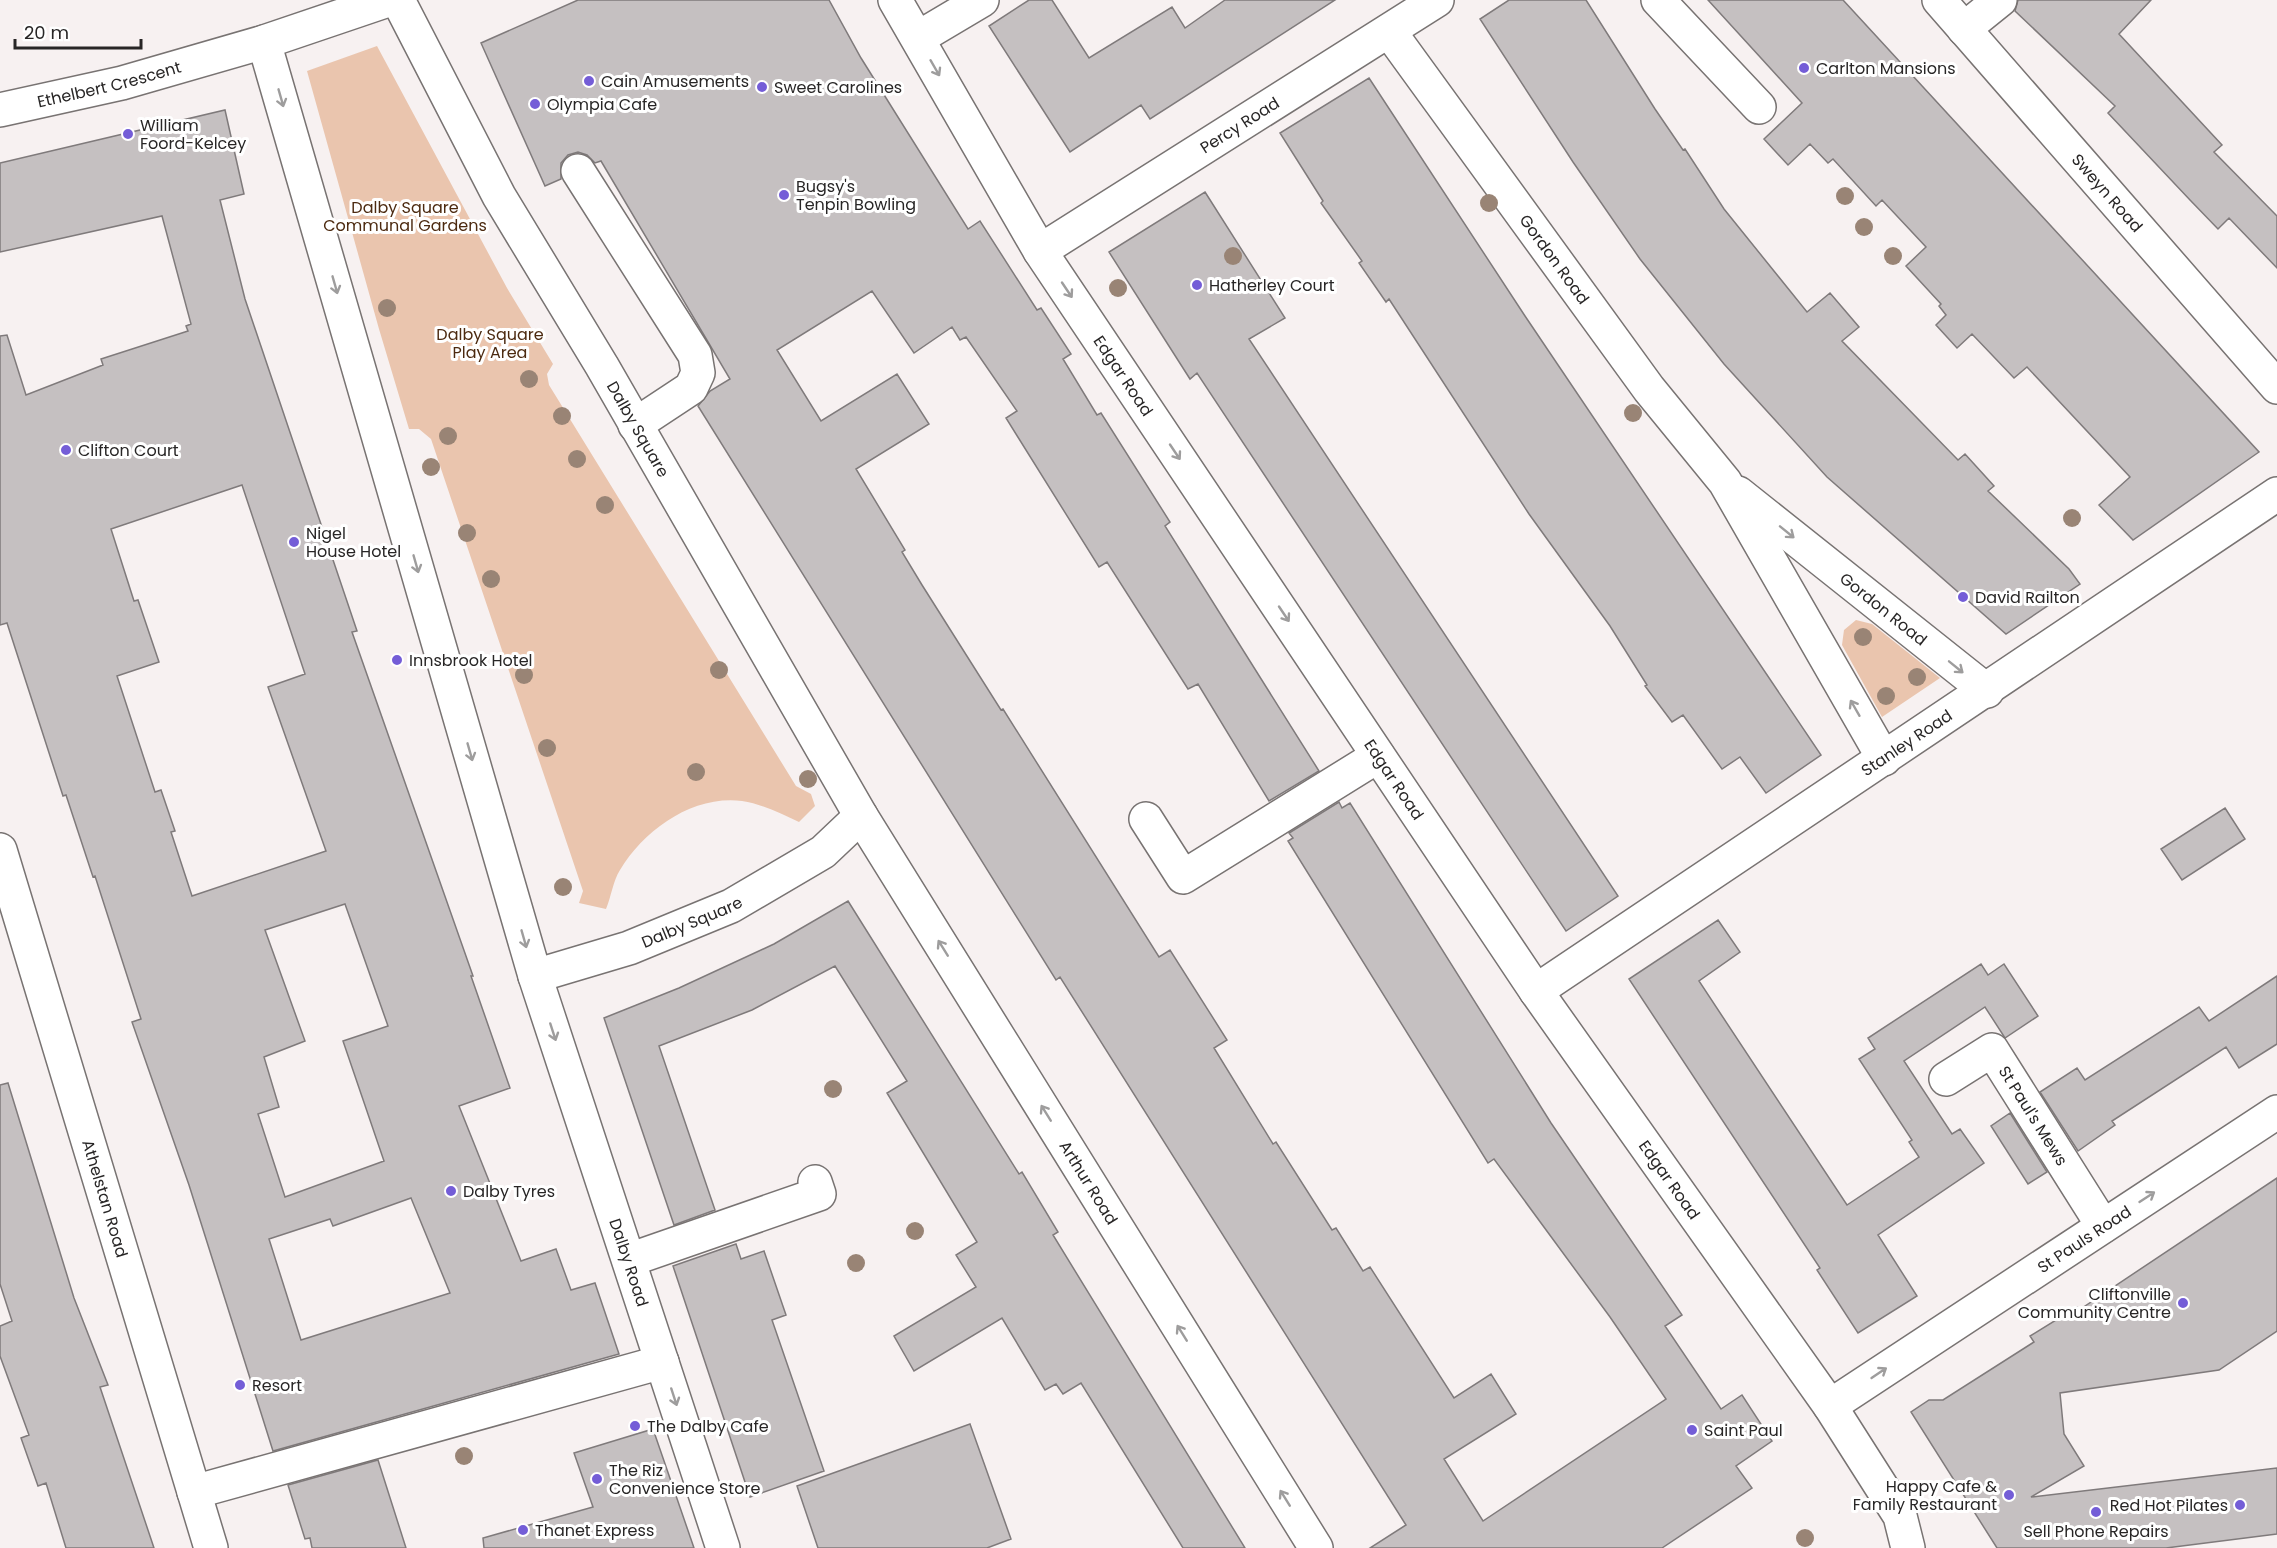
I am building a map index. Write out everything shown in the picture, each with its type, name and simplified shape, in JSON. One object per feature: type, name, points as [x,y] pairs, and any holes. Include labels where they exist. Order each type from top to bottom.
[{"type":"street","name":"Ethelbert Crescent","points":[[0,110],[122,83],[264,42],[388,0]]},
{"type":"street","name":"Dalby Square","points":[[398,0],[499,196],[635,425],[861,816],[823,852],[731,906],[629,948],[535,976]]},
{"type":"street","name":"Edgar Road","points":[[895,0],[1040,251],[1536,991],[1830,1406],[1899,1516],[1908,1548]]},
{"type":"street","points":[[918,38],[982,0]]},
{"type":"street","name":"Percy Road","points":[[1040,251],[1437,0]]},
{"type":"street","points":[[1658,0],[1759,107]]},
{"type":"street","name":"Sweyn Road","points":[[1939,0],[2277,387]]},
{"type":"street","points":[[1964,29],[2000,0]]},
{"type":"street","name":"Gordon Road","points":[[1389,31],[1649,389],[1725,482],[1884,759]]},
{"type":"street","points":[[264,42],[535,976]]},
{"type":"street","points":[[578,171],[696,355],[698,373],[691,388],[635,425]]},
{"type":"street","name":"Gordon Road","points":[[1725,482],[1987,691]]},
{"type":"street","name":"Stanley Road","points":[[1536,991],[1987,691],[2277,494]]},
{"type":"street","points":[[1146,819],[1182,877],[1378,756]]},
{"type":"street","name":"Arthur Road","points":[[861,816],[1316,1548]]},
{"type":"street","name":"Athelstan Road","points":[[0,850],[211,1548]]},
{"type":"street","name":"Dalby Road","points":[[535,976],[723,1548]]},
{"type":"street","name":"St Paul's Mews","points":[[1946,1079],[1992,1050],[2103,1226]]},
{"type":"street","name":"St Pauls Road","points":[[1830,1406],[2277,1112]]},
{"type":"street","points":[[629,1260],[819,1194],[815,1182]]},
{"type":"street","points":[[194,1492],[662,1362]]},
{"type":"green space","points":[[377,46],[507,288],[553,364],[547,374],[549,385],[796,786],[811,794],[815,806],[799,822],[764,807],[742,801],[706,803],[688,809],[657,829],[630,855],[618,874],[606,909],[579,903],[583,891],[431,439],[419,429],[409,429],[307,71]]},
{"type":"green space","points":[[1856,620],[1872,624],[1940,678],[1882,717],[1842,645],[1844,630]]},
{"type":"building","points":[[578,0],[829,0],[861,58],[968,229],[980,221],[1037,310],[1041,308],[1071,354],[1063,359],[1097,415],[1101,413],[1170,522],[1165,526],[1319,771],[1269,801],[1198,684],[1188,689],[1107,562],[1099,567],[1006,418],[1017,411],[966,337],[960,340],[952,327],[914,353],[872,291],[777,350],[821,421],[897,374],[929,424],[856,469],[905,550],[902,552],[922,585],[1159,957],[1170,950],[1227,1040],[1214,1048],[1273,1144],[1276,1142],[1332,1230],[1336,1228],[1363,1271],[1370,1267],[1454,1398],[1491,1374],[1516,1414],[1444,1459],[1483,1521],[1666,1399],[1610,1317],[1494,1159],[1488,1163],[1288,841],[1293,838],[1289,833],[1339,802],[1342,808],[1350,803],[1551,1123],[1682,1315],[1665,1326],[1721,1409],[1742,1395],[1772,1441],[1736,1466],[1752,1488],[1662,1548],[1370,1548],[1406,1525],[1060,977],[1056,980],[698,406],[710,391],[730,379],[601,161],[595,163],[587,155],[578,152],[568,155],[561,163],[561,179],[545,186],[481,43]]},
{"type":"building","points":[[1029,0],[1052,0],[1089,58],[1172,7],[1185,28],[1225,0],[1335,0],[1150,119],[1141,105],[1070,152],[989,26]]},
{"type":"building","points":[[1509,0],[1586,0],[1655,109],[1683,150],[1685,149],[1724,209],[1807,312],[1830,293],[1859,327],[1842,341],[1958,460],[1965,454],[1994,486],[1988,491],[2069,569],[2080,584],[2006,634],[1827,477],[1724,364],[1640,259],[1573,162],[1480,19]]},
{"type":"building","points":[[1708,0],[1843,0],[2259,452],[2133,540],[2099,505],[2130,477],[2027,367],[2014,378],[1972,334],[1957,348],[1936,325],[1946,315],[1939,306],[1941,304],[1906,266],[1926,247],[1882,200],[1876,206],[1833,159],[1828,163],[1810,144],[1788,165],[1764,139],[1802,103]]},
{"type":"building","points":[[2018,0],[2151,0],[2119,34],[2222,145],[2214,152],[2277,216],[2277,268],[2229,218],[2218,229],[2108,113],[2115,106],[2015,11]]},
{"type":"building","points":[[1369,78],[1525,316],[1821,755],[1766,793],[1740,757],[1722,769],[1683,715],[1672,722],[1645,686],[1647,685],[1610,626],[1529,514],[1389,299],[1386,302],[1359,263],[1362,261],[1321,203],[1323,201],[1280,133]]},
{"type":"building","points":[[225,110],[244,194],[220,200],[245,299],[357,631],[352,632],[510,1088],[459,1106],[521,1261],[556,1249],[571,1290],[595,1283],[619,1354],[273,1451],[189,1185],[132,1022],[141,1019],[95,876],[93,877],[66,795],[63,796],[7,623],[0,625],[0,336],[7,335],[26,395],[103,365],[101,359],[188,331],[186,326],[191,324],[162,216],[0,252],[0,163]],"holes":[[[242,485],[305,674],[268,687],[326,851],[192,896],[171,832],[175,831],[161,790],[155,792],[117,676],[159,662],[138,600],[134,601],[111,529]],[[345,904],[388,1026],[343,1041],[384,1161],[285,1197],[258,1114],[279,1107],[264,1057],[305,1041],[265,930]],[[411,1198],[450,1293],[301,1340],[269,1239],[330,1219],[333,1226]]]},
{"type":"building","points":[[1205,192],[1285,318],[1249,339],[1618,896],[1566,931],[1197,373],[1190,379],[1109,252]]},
{"type":"building","points":[[2225,808],[2245,839],[2182,880],[2161,849]]},
{"type":"building","points":[[848,901],[1019,1174],[1022,1172],[1058,1232],[1053,1235],[1245,1548],[1183,1548],[1081,1383],[1063,1394],[1056,1384],[1045,1390],[1002,1318],[914,1371],[894,1336],[976,1287],[956,1255],[977,1242],[887,1093],[907,1081],[835,966],[752,1010],[659,1046],[715,1210],[674,1225],[604,1018],[679,988],[774,944]]},
{"type":"building","points":[[1718,920],[1740,952],[1699,981],[1847,1205],[1919,1157],[1909,1142],[1912,1140],[1859,1059],[1875,1049],[1868,1038],[1981,964],[1988,975],[2004,964],[2038,1016],[2005,1038],[1985,1007],[1904,1061],[1952,1134],[1960,1129],[1984,1163],[1878,1235],[1917,1296],[1858,1333],[1817,1270],[1820,1268],[1629,979]]},
{"type":"building","points":[[2277,976],[2277,1044],[2239,1068],[2226,1047],[2112,1121],[2115,1125],[2078,1151],[2040,1092],[2077,1068],[2085,1080],[2199,1007],[2209,1021]]},
{"type":"building","points":[[8,1083],[74,1298],[108,1385],[100,1387],[154,1548],[66,1548],[46,1483],[38,1486],[21,1438],[29,1435],[0,1356],[0,1326],[12,1321],[0,1284],[0,1085]]},
{"type":"building","points":[[2010,1113],[2047,1172],[2028,1184],[1991,1126]]},
{"type":"building","points":[[2277,1178],[2277,1331],[2219,1370],[2060,1393],[2064,1434],[2084,1466],[2031,1497],[2277,1468],[2277,1534],[2166,1548],[1997,1548],[1911,1412],[1929,1400],[1943,1400],[2034,1342],[2030,1336],[2077,1307],[2079,1310]]},
{"type":"building","points":[[736,1244],[741,1259],[764,1251],[786,1315],[772,1320],[824,1471],[750,1497],[673,1266]]},
{"type":"building","points":[[970,1424],[1011,1539],[987,1548],[818,1548],[797,1486]]},
{"type":"building","points":[[653,1429],[694,1548],[484,1548],[483,1538],[593,1507],[574,1453]]},
{"type":"building","points":[[378,1460],[406,1548],[312,1548],[310,1538],[305,1539],[288,1485]]},
{"type":"place","name":"Carlton Mansions","points":[[1804,68]]},
{"type":"place","name":"Cain Amusements","points":[[589,81]]},
{"type":"place","name":"Sweet Carolines","points":[[762,87]]},
{"type":"place","name":"Olympia Cafe","points":[[535,104]]},
{"type":"place","name":"William Foord-Kelcey","points":[[128,134]]},
{"type":"place","name":"Bugsy's Tenpin Bowling","points":[[784,195]]},
{"type":"place","name":"Hatherley Court","points":[[1197,285]]},
{"type":"place","name":"Clifton Court","points":[[66,450]]},
{"type":"place","name":"Nigel House Hotel","points":[[294,542]]},
{"type":"place","name":"David Railton","points":[[1963,597]]},
{"type":"place","name":"Innsbrook Hotel","points":[[397,660]]},
{"type":"place","name":"Dalby Tyres","points":[[451,1191]]},
{"type":"place","name":"Cliftonville Community Centre","points":[[2183,1303]]},
{"type":"place","name":"Resort","points":[[240,1385]]},
{"type":"place","name":"The Dalby Cafe","points":[[635,1426]]},
{"type":"place","name":"Saint Paul","points":[[1692,1430]]},
{"type":"place","name":"The Riz Convenience Store","points":[[597,1479]]},
{"type":"place","name":"Happy Cafe & Family Restaurant","points":[[2009,1495]]},
{"type":"place","name":"Red Hot Pilates","points":[[2240,1505]]},
{"type":"place","name":"Sell Phone Repairs","points":[[2096,1512]]},
{"type":"place","name":"Thanet Express","points":[[523,1530]]},
{"type":"park label","name":"Dalby Square Communal Gardens","points":[[405,216]]},
{"type":"park label","name":"Dalby Square Play Area","points":[[490,343]]}]
